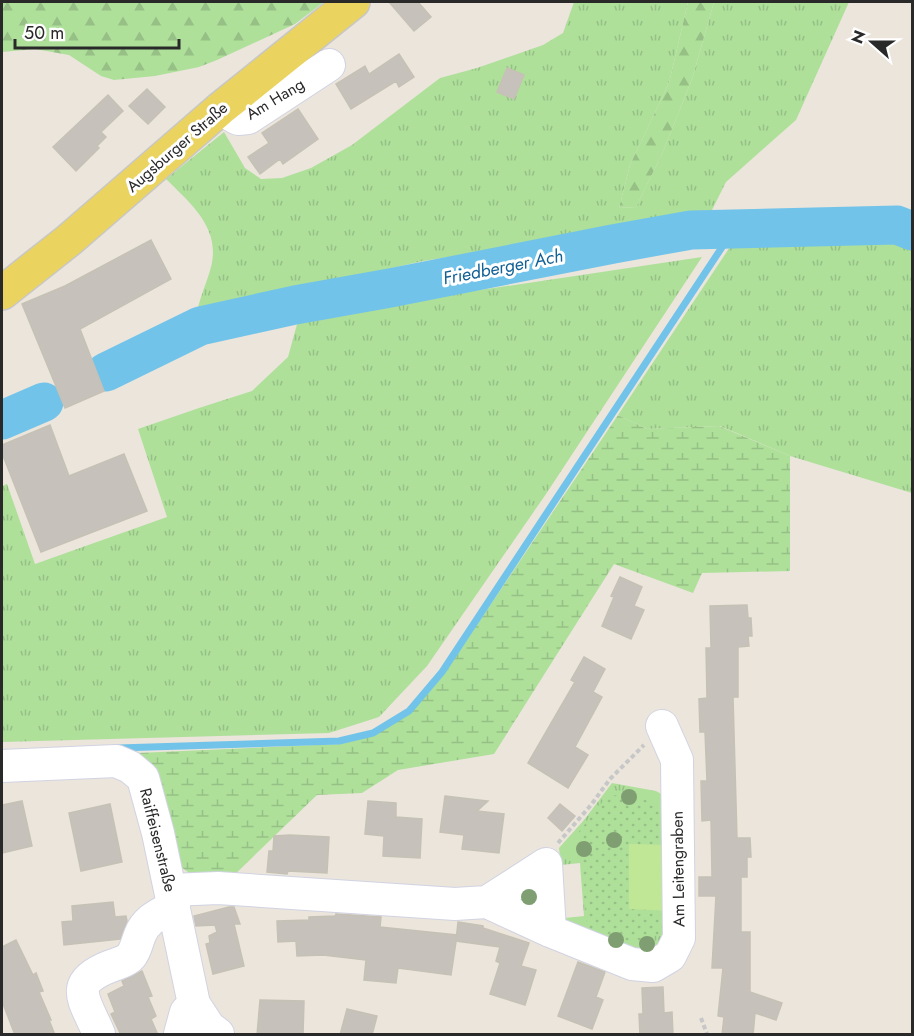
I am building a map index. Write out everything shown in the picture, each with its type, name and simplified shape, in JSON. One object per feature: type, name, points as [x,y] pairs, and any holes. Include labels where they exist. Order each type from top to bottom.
[{"type":"main road","name":"Augsburger Straße","points":[[2,294],[69,240],[220,109],[354,2]]},
{"type":"street","name":"Am Hang","points":[[220,109],[238,120],[248,118],[328,65]]},
{"type":"street","name":"Am Leitengraben","points":[[172,898],[218,888],[455,904],[487,902],[550,932],[632,964],[653,966],[670,956],[679,938],[677,760],[662,726]]},
{"type":"street","name":"Raiffeisenstraße","points":[[2,766],[116,761],[130,767],[143,778],[172,898],[194,1004],[209,1027],[218,1035]]},
{"type":"street","name":"Am Leitengraben","points":[[487,902],[546,864]]},
{"type":"street","points":[[546,864],[550,932]]},
{"type":"street","name":"Raiffeisenstraße","points":[[99,1035],[84,998],[82,989],[84,982],[94,972],[127,960],[133,953],[143,928],[172,898]]},
{"type":"street","points":[[180,1035],[186,1012],[194,1004]]},
{"type":"path","points":[[546,864],[556,845],[610,779],[662,726]]},
{"type":"path","points":[[701,1018],[707,1035]]},
{"type":"green space","points":[[2,2],[324,2],[295,24],[199,67],[155,76],[114,80],[101,76],[69,55],[35,49],[2,52]]},
{"type":"green space","points":[[574,2],[688,2],[669,83],[630,165],[619,208],[636,207],[662,154],[692,79],[714,2],[849,2],[796,120],[726,182],[706,222],[597,234],[423,261],[197,312],[211,267],[212,240],[202,218],[166,179],[224,132],[245,168],[261,179],[282,178],[311,168],[352,145],[440,78],[543,45],[563,33]]},
{"type":"green space","points":[[688,2],[714,2],[692,79],[662,154],[636,207],[619,208],[630,165],[669,83]]},
{"type":"green space","points":[[881,231],[912,242],[912,493],[790,456],[720,426],[647,429],[618,415],[736,238]]},
{"type":"green space","points":[[702,257],[546,494],[427,666],[379,717],[329,733],[2,742],[2,486],[7,484],[35,564],[167,517],[138,429],[252,391],[288,357],[299,317]]},
{"type":"green space","points":[[618,415],[647,429],[719,426],[790,456],[790,571],[702,573],[693,593],[614,564],[494,754],[398,770],[362,793],[317,795],[229,880],[195,877],[174,862],[157,776],[149,762],[138,753],[339,744],[374,735],[410,713],[444,674]]},
{"type":"green space","points":[[612,783],[656,791],[663,795],[671,911],[662,941],[650,950],[640,953],[565,928],[565,918],[584,916],[580,863],[561,865],[559,848]]},
{"type":"green space","points":[[608,795],[629,796],[669,806],[664,933],[630,944],[587,929],[578,833]]},
{"type":"green space","points":[[629,844],[672,845],[671,911],[629,909]]},
{"type":"building","points":[[389,2],[418,2],[431,17],[414,31]]},
{"type":"building","points":[[399,54],[414,77],[399,87],[396,81],[351,109],[336,84],[365,66],[369,74]]},
{"type":"building","points":[[507,68],[524,75],[514,99],[497,92]]},
{"type":"building","points":[[147,89],[165,107],[148,124],[129,106]]},
{"type":"building","points":[[108,95],[123,111],[101,132],[106,137],[97,146],[99,148],[76,171],[53,147]]},
{"type":"building","points":[[298,109],[318,139],[283,164],[280,159],[260,174],[248,157],[269,143],[262,133]]},
{"type":"building","points":[[151,240],[171,279],[80,329],[104,391],[65,408],[22,304],[65,286]]},
{"type":"building","points":[[50,425],[69,476],[124,454],[147,511],[41,552],[2,453],[2,445]]},
{"type":"building","points":[[620,577],[642,587],[634,606],[644,610],[631,639],[602,626],[614,597],[611,596]]},
{"type":"building","points":[[747,605],[748,618],[751,618],[752,636],[748,636],[749,646],[738,647],[738,697],[733,697],[737,838],[750,838],[751,857],[747,857],[747,877],[741,877],[741,932],[750,932],[750,992],[782,1003],[776,1020],[755,1013],[753,1035],[722,1035],[724,1017],[718,1016],[723,968],[712,968],[716,896],[699,896],[699,877],[712,877],[711,820],[702,821],[701,781],[707,781],[705,732],[700,732],[699,699],[707,698],[706,648],[711,648],[710,606]]},
{"type":"building","points":[[584,657],[605,669],[593,692],[602,697],[575,747],[588,755],[568,788],[528,763],[575,682],[571,680]]},
{"type":"building","points":[[445,796],[488,801],[477,811],[504,814],[499,853],[462,849],[464,835],[440,832]]},
{"type":"building","points":[[22,801],[32,846],[2,853],[2,805]]},
{"type":"building","points":[[368,801],[396,803],[396,817],[422,819],[420,858],[383,856],[384,836],[365,834]]},
{"type":"building","points":[[110,804],[122,862],[81,871],[69,813]]},
{"type":"building","points":[[560,804],[575,816],[562,831],[548,818]]},
{"type":"building","points":[[274,836],[329,837],[327,873],[267,872],[269,851],[273,851]]},
{"type":"building","points":[[113,902],[115,917],[126,916],[127,921],[120,939],[64,945],[62,922],[73,921],[72,906]]},
{"type":"building","points":[[234,907],[240,924],[234,924],[244,966],[213,974],[206,944],[210,943],[209,936],[217,932],[215,925],[196,926],[194,916]]},
{"type":"building","points":[[336,914],[381,917],[380,927],[457,935],[451,975],[398,968],[396,983],[364,980],[366,960],[323,955],[297,956],[296,941],[278,942],[277,921],[309,920],[309,917],[335,916]]},
{"type":"building","points":[[458,922],[483,926],[483,928],[529,943],[521,966],[536,970],[525,1005],[490,994],[500,963],[496,961],[500,947],[456,941]]},
{"type":"building","points":[[16,940],[33,975],[36,973],[43,991],[39,992],[55,1035],[15,1035],[2,1001],[2,947]]},
{"type":"building","points":[[578,962],[605,972],[596,997],[603,1000],[592,1029],[558,1016]]},
{"type":"building","points":[[142,971],[152,996],[148,997],[156,1016],[151,1019],[158,1035],[121,1035],[111,1014],[115,1012],[108,994],[124,986],[122,981]]},
{"type":"building","points":[[663,987],[664,1013],[672,1012],[673,1035],[640,1035],[639,1014],[643,1014],[642,988]]},
{"type":"building","points":[[260,1000],[304,1001],[303,1035],[257,1035]]},
{"type":"building","points":[[347,1009],[377,1016],[372,1035],[340,1035]]},
{"type":"waterway","name":"Friedberger Ach","points":[[106,372],[200,326],[295,305],[691,230],[897,225],[912,231]]},
{"type":"waterway","points":[[118,748],[339,741],[373,733],[409,711],[442,672],[734,229]]},
{"type":"waterway","name":"Friedberger Ach","points":[[2,420],[44,402]]}]
